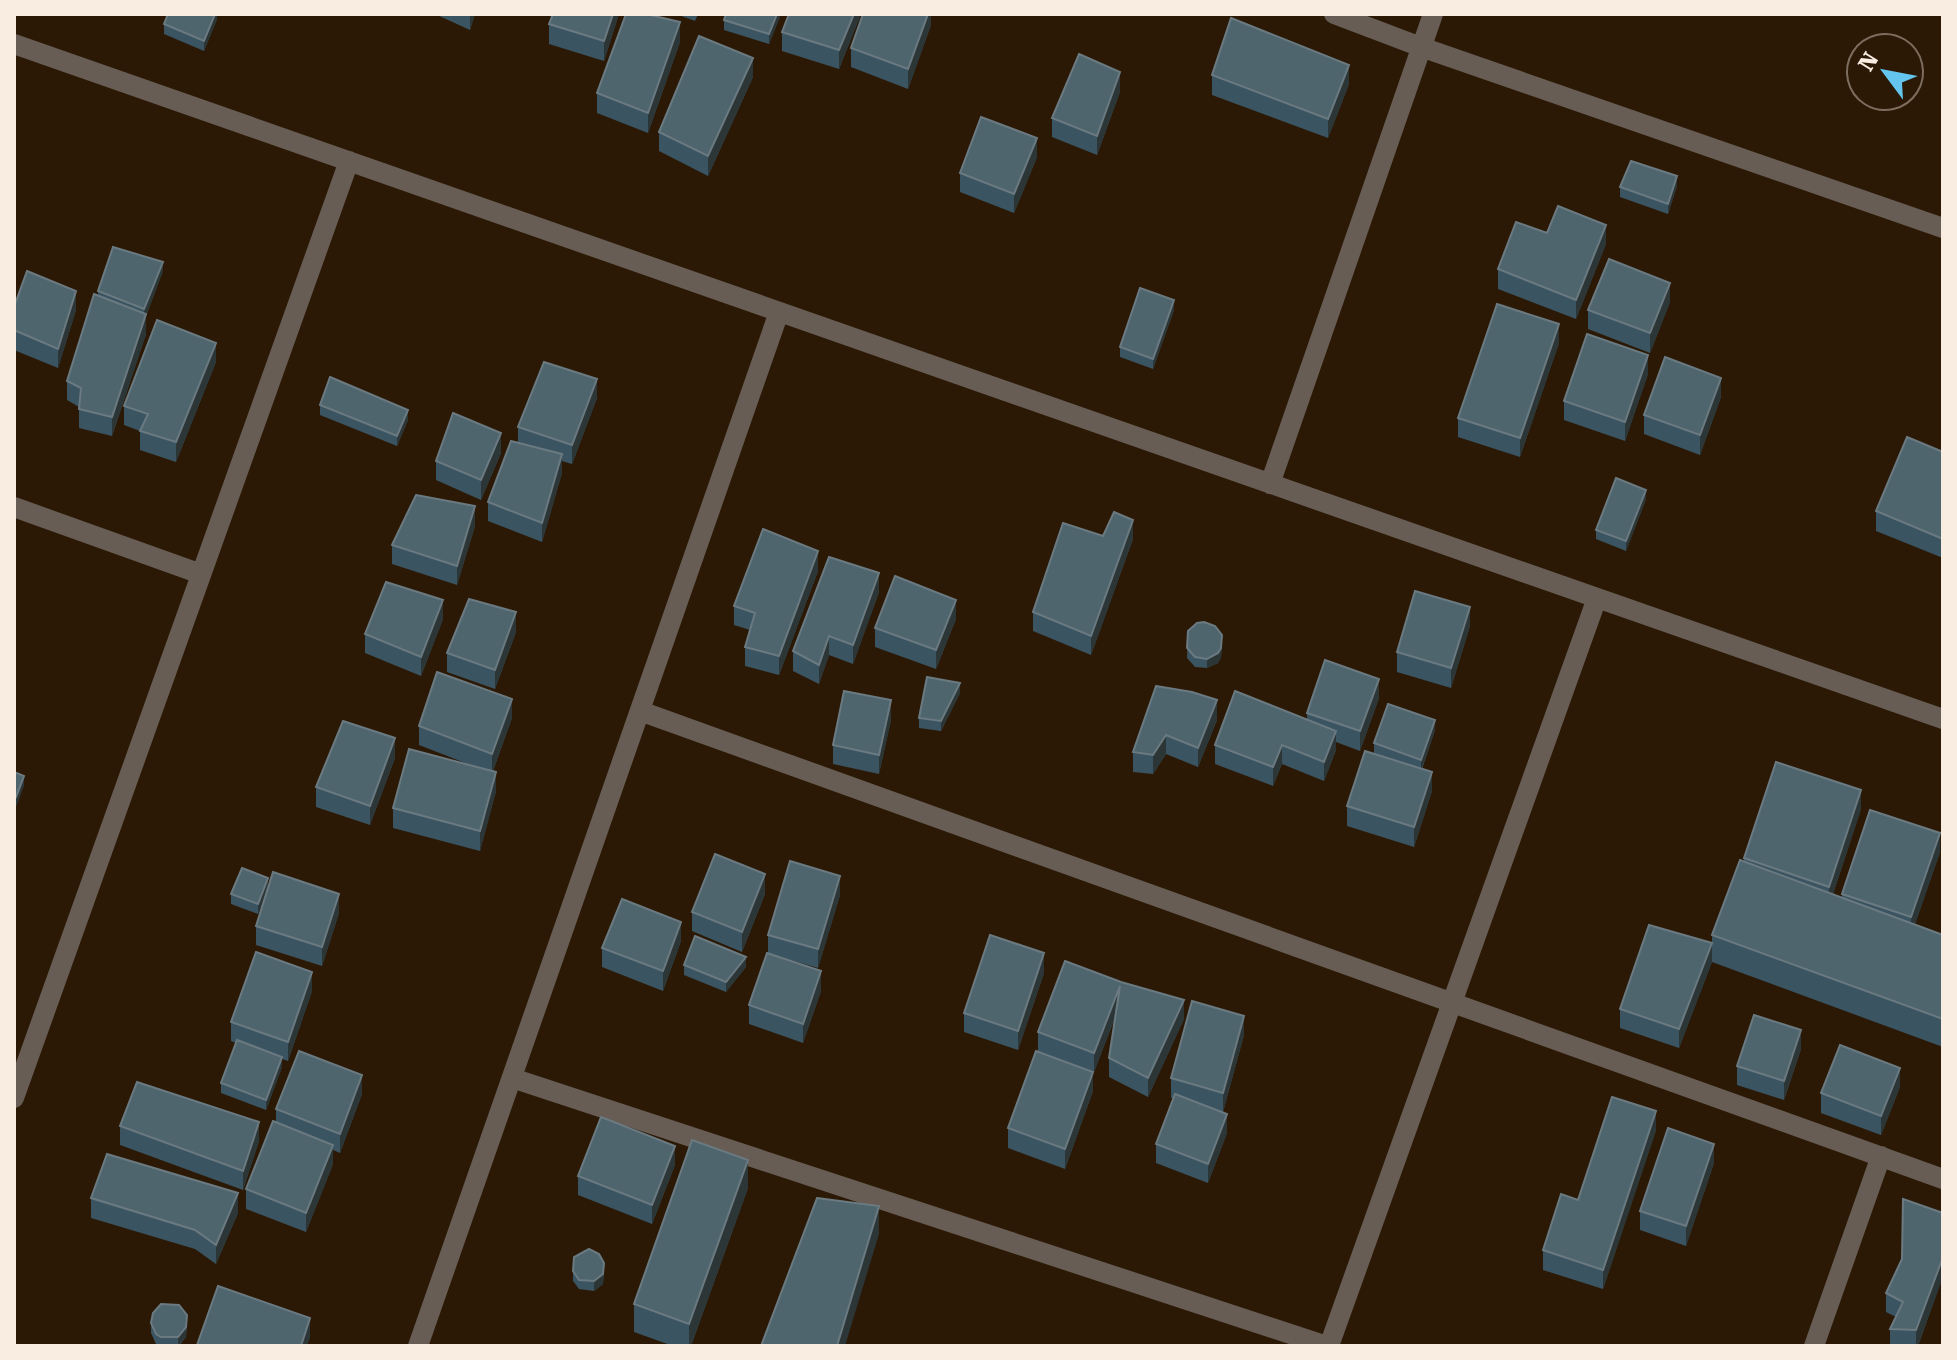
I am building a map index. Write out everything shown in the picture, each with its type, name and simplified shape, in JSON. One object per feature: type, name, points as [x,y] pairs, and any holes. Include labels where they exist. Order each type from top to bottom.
[{"type":"street","points":[[1334,14],[1943,228]]},
{"type":"street","points":[[1270,484],[1433,14]]},
{"type":"street","points":[[14,44],[1943,719]]},
{"type":"street","points":[[14,1098],[349,161]]},
{"type":"street","points":[[418,1346],[779,312]]},
{"type":"street","points":[[14,507],[201,574]]},
{"type":"street","points":[[512,1078],[1328,1346],[1597,598]]},
{"type":"street","points":[[640,711],[1943,1179]]},
{"type":"street","points":[[1814,1346],[1881,1156]]},
{"type":"building","points":[[168,14],[215,14],[204,41],[164,24]]},
{"type":"building","points":[[553,14],[613,14],[604,41],[549,24]]},
{"type":"building","points":[[626,14],[646,14],[680,22],[648,113],[597,93]]},
{"type":"building","points":[[726,14],[777,14],[769,34],[724,20]]},
{"type":"building","points":[[789,14],[854,14],[839,50],[782,32]]},
{"type":"building","points":[[863,14],[928,14],[908,69],[851,48]]},
{"type":"building","points":[[1231,18],[1349,65],[1328,119],[1212,75]]},
{"type":"building","points":[[699,36],[753,58],[708,156],[659,132]]},
{"type":"building","points":[[1079,54],[1120,72],[1097,136],[1052,118]]},
{"type":"building","points":[[981,117],[1037,138],[1014,194],[960,173]]},
{"type":"building","points":[[1631,161],[1677,176],[1668,204],[1620,187]]},
{"type":"building","points":[[1558,206],[1606,225],[1576,300],[1498,269],[1516,222],[1547,233]]},
{"type":"building","points":[[113,247],[163,262],[144,309],[98,291]]},
{"type":"building","points":[[1609,259],[1670,283],[1650,333],[1588,310]]},
{"type":"building","points":[[27,271],[76,291],[58,349],[14,330],[14,307]]},
{"type":"building","points":[[1140,288],[1174,300],[1153,359],[1120,347]]},
{"type":"building","points":[[94,294],[146,314],[112,417],[79,409],[81,388],[67,381]]},
{"type":"building","points":[[1497,304],[1559,324],[1520,438],[1458,418]]},
{"type":"building","points":[[157,320],[216,343],[176,442],[140,431],[148,414],[124,406]]},
{"type":"building","points":[[1587,334],[1648,355],[1625,422],[1564,401]]},
{"type":"building","points":[[1665,357],[1721,378],[1700,435],[1644,415]]},
{"type":"building","points":[[544,362],[597,379],[572,445],[518,427]]},
{"type":"building","points":[[330,377],[408,410],[397,436],[320,405]]},
{"type":"building","points":[[453,413],[501,433],[481,480],[436,461]]},
{"type":"building","points":[[1907,437],[1943,452],[1943,539],[1876,511]]},
{"type":"building","points":[[511,441],[562,454],[542,523],[488,502]]},
{"type":"building","points":[[1616,478],[1646,490],[1626,541],[1596,530]]},
{"type":"building","points":[[416,495],[475,506],[457,566],[392,545]]},
{"type":"building","points":[[1114,512],[1133,520],[1091,636],[1033,612],[1063,523],[1103,536]]},
{"type":"building","points":[[763,529],[818,551],[779,656],[745,647],[755,613],[734,606]]},
{"type":"building","points":[[829,557],[879,573],[853,645],[829,636],[819,665],[793,651]]},
{"type":"building","points":[[895,576],[956,600],[936,650],[875,628]]},
{"type":"building","points":[[386,582],[443,600],[421,657],[365,634]]},
{"type":"building","points":[[1415,591],[1470,607],[1451,668],[1397,652]]},
{"type":"building","points":[[469,599],[516,612],[495,670],[447,653]]},
{"type":"building","points":[[1197,623],[1215,626],[1222,635],[1218,653],[1207,659],[1195,657],[1187,648],[1188,631]]},
{"type":"building","points":[[1325,660],[1379,679],[1360,731],[1307,713]]},
{"type":"building","points":[[437,672],[512,699],[492,754],[419,726]]},
{"type":"building","points":[[927,677],[960,683],[941,721],[919,718]]},
{"type":"building","points":[[1156,686],[1217,700],[1198,748],[1166,735],[1153,755],[1133,752]]},
{"type":"building","points":[[844,691],[891,700],[879,755],[833,745]]},
{"type":"building","points":[[1235,691],[1336,731],[1324,762],[1282,745],[1273,767],[1215,745]]},
{"type":"building","points":[[1388,704],[1435,720],[1421,760],[1374,743]]},
{"type":"building","points":[[343,721],[395,738],[370,806],[316,787]]},
{"type":"building","points":[[409,749],[496,772],[480,831],[393,808]]},
{"type":"building","points":[[1365,751],[1432,772],[1414,827],[1347,806]]},
{"type":"building","points":[[1776,762],[1861,790],[1829,887],[1744,858]]},
{"type":"building","points":[[14,772],[24,776],[16,797],[14,796]]},
{"type":"building","points":[[1870,810],[1940,833],[1911,917],[1842,894]]},
{"type":"building","points":[[715,854],[765,874],[742,932],[692,912]]},
{"type":"building","points":[[1740,860],[1943,935],[1943,1019],[1712,935]]},
{"type":"building","points":[[790,861],[840,876],[818,949],[768,935]]},
{"type":"building","points":[[242,868],[268,878],[258,904],[231,894]]},
{"type":"building","points":[[273,872],[339,894],[322,947],[256,926]]},
{"type":"building","points":[[622,899],[681,922],[663,971],[602,948]]},
{"type":"building","points":[[1649,925],[1712,943],[1679,1029],[1620,1009]]},
{"type":"building","points":[[990,935],[1044,953],[1018,1031],[964,1013]]},
{"type":"building","points":[[695,936],[746,957],[726,982],[684,965]]},
{"type":"building","points":[[256,952],[312,972],[288,1042],[231,1022]]},
{"type":"building","points":[[767,953],[821,971],[803,1024],[749,1005]]},
{"type":"building","points":[[1065,961],[1121,982],[1184,1000],[1148,1078],[1109,1058],[1120,986],[1094,1053],[1038,1032]]},
{"type":"building","points":[[1192,1001],[1244,1016],[1223,1093],[1171,1078]]},
{"type":"building","points":[[1754,1015],[1801,1030],[1784,1081],[1737,1066]]},
{"type":"building","points":[[237,1040],[282,1057],[266,1100],[221,1083]]},
{"type":"building","points":[[1840,1045],[1900,1068],[1881,1116],[1821,1093]]},
{"type":"building","points":[[299,1051],[362,1075],[340,1134],[276,1109]]},
{"type":"building","points":[[1036,1051],[1093,1072],[1065,1149],[1008,1128]]},
{"type":"building","points":[[137,1082],[259,1122],[243,1171],[120,1126]]},
{"type":"building","points":[[1175,1094],[1227,1114],[1208,1164],[1156,1144]]},
{"type":"building","points":[[1612,1097],[1656,1111],[1603,1270],[1543,1250],[1561,1194],[1578,1200]]},
{"type":"building","points":[[601,1117],[675,1146],[652,1205],[578,1176]]},
{"type":"building","points":[[273,1121],[333,1145],[306,1213],[246,1189]]},
{"type":"building","points":[[1668,1128],[1714,1144],[1686,1226],[1640,1211]]},
{"type":"building","points":[[692,1140],[748,1160],[689,1324],[634,1304]]},
{"type":"building","points":[[107,1154],[238,1193],[216,1245],[195,1230],[91,1198]]},
{"type":"building","points":[[817,1198],[879,1206],[837,1346],[761,1346]]},
{"type":"building","points":[[1903,1199],[1943,1213],[1943,1257],[1916,1330],[1890,1329],[1903,1302],[1886,1293],[1902,1259]]},
{"type":"building","points":[[589,1249],[599,1254],[604,1263],[603,1274],[594,1281],[579,1280],[573,1271],[574,1257]]},
{"type":"building","points":[[218,1286],[310,1318],[301,1346],[197,1345]]},
{"type":"building","points":[[161,1304],[179,1305],[187,1315],[186,1327],[178,1337],[156,1334],[151,1323],[153,1313]]}]
